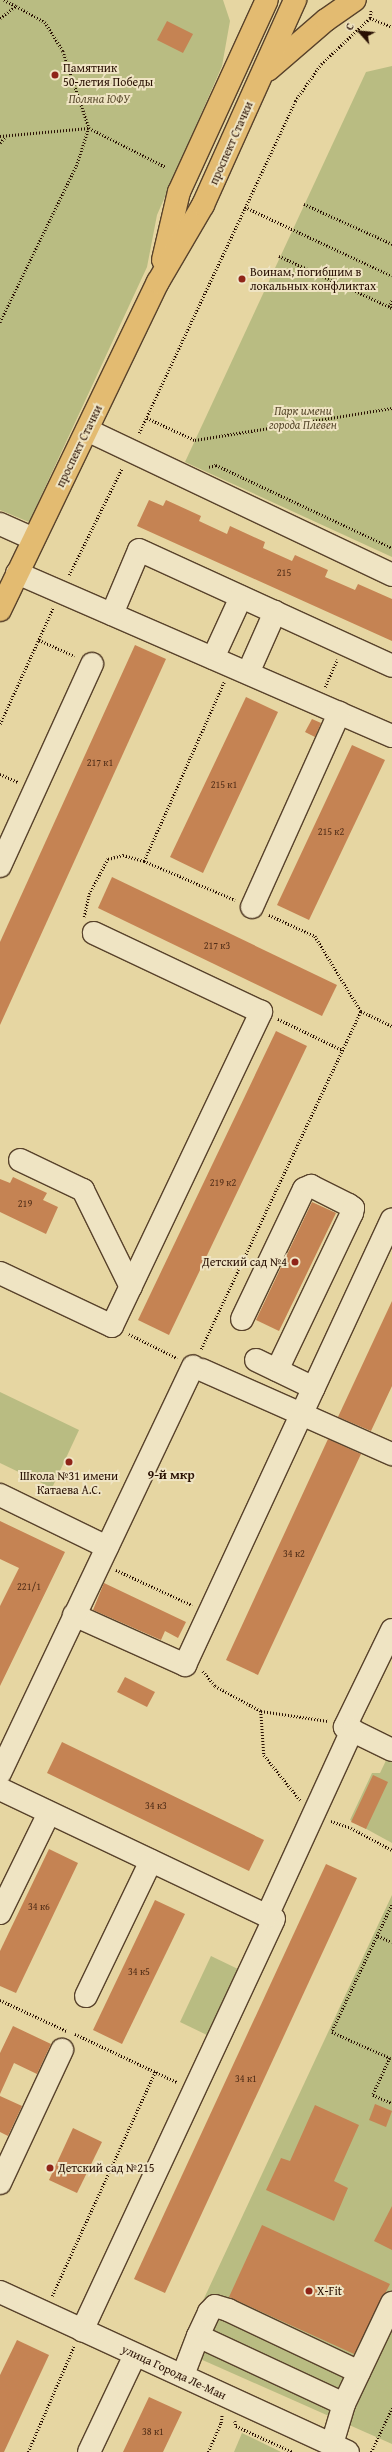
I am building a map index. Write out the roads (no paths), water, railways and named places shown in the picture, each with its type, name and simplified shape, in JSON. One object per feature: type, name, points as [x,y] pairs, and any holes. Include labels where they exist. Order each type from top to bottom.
[{"type":"main road","name":"проспект Стачки","points":[[158,282],[179,192],[267,0]]},
{"type":"main road","name":"проспект Стачки","points":[[0,610],[33,538],[158,282],[203,205],[295,0]]},
{"type":"main road","points":[[260,77],[326,20],[364,3]]},
{"type":"street","points":[[87,430],[392,575]]},
{"type":"street","points":[[0,524],[33,538]]},
{"type":"street","points":[[112,614],[139,550],[392,666]]},
{"type":"street","points":[[17,573],[392,736]]},
{"type":"street","points":[[231,666],[241,597]]},
{"type":"street","points":[[231,666],[275,612]]},
{"type":"street","points":[[0,866],[92,664]]},
{"type":"street","points":[[252,907],[339,713]]},
{"type":"street","points":[[0,1273],[112,1326],[261,1012],[94,933]]},
{"type":"street","points":[[20,1160],[83,1190],[131,1287]]},
{"type":"street","points":[[242,1319],[304,1189],[307,1186],[311,1186],[350,1204],[353,1208],[352,1214],[277,1370]]},
{"type":"street","points":[[74,1615],[186,1665],[392,1220]]},
{"type":"street","points":[[256,1360],[314,1388]]},
{"type":"street","points":[[3,1760],[103,1555],[198,1368],[392,1454]]},
{"type":"street","points":[[0,1495],[103,1555]]},
{"type":"street","points":[[267,1916],[392,1630]]},
{"type":"street","points":[[349,1729],[392,1750]]},
{"type":"street","points":[[0,1789],[274,1919],[79,2336]]},
{"type":"street","points":[[0,1913],[49,1813]]},
{"type":"street","points":[[86,1996],[151,1861]]},
{"type":"street","points":[[0,2183],[62,2050]]},
{"type":"street","name":"улица Города Ле-Ман","points":[[0,2292],[79,2336],[135,2355],[183,2375],[340,2448]]},
{"type":"street","points":[[340,2448],[344,2404],[392,2303]]},
{"type":"street","points":[[183,2375],[209,2312],[215,2306],[228,2310],[359,2372]]},
{"type":"street","points":[[198,2336],[344,2404]]},
{"type":"street","points":[[89,2452],[135,2355]]},
{"type":"place","name":"Памятник 50-летия Победы","points":[[55,75]]},
{"type":"place","name":"Воинам, погибшим в локальных конфликтах","points":[[242,279]]},
{"type":"place","name":"Детский сад №4","points":[[295,1262]]},
{"type":"place","name":"Школа №31 имени Катаева А.С.","points":[[69,1462]]},
{"type":"place","name":"Детский сад №215","points":[[50,2168]]},
{"type":"place","name":"X-Fit","points":[[309,2291]]},
{"type":"district","name":"9-й мкр","points":[[171,1475]]},
{"type":"park label","name":"Поляна ЮФУ","points":[[99,99]]},
{"type":"park label","name":"Парк имени города Плевен","points":[[303,418]]}]
